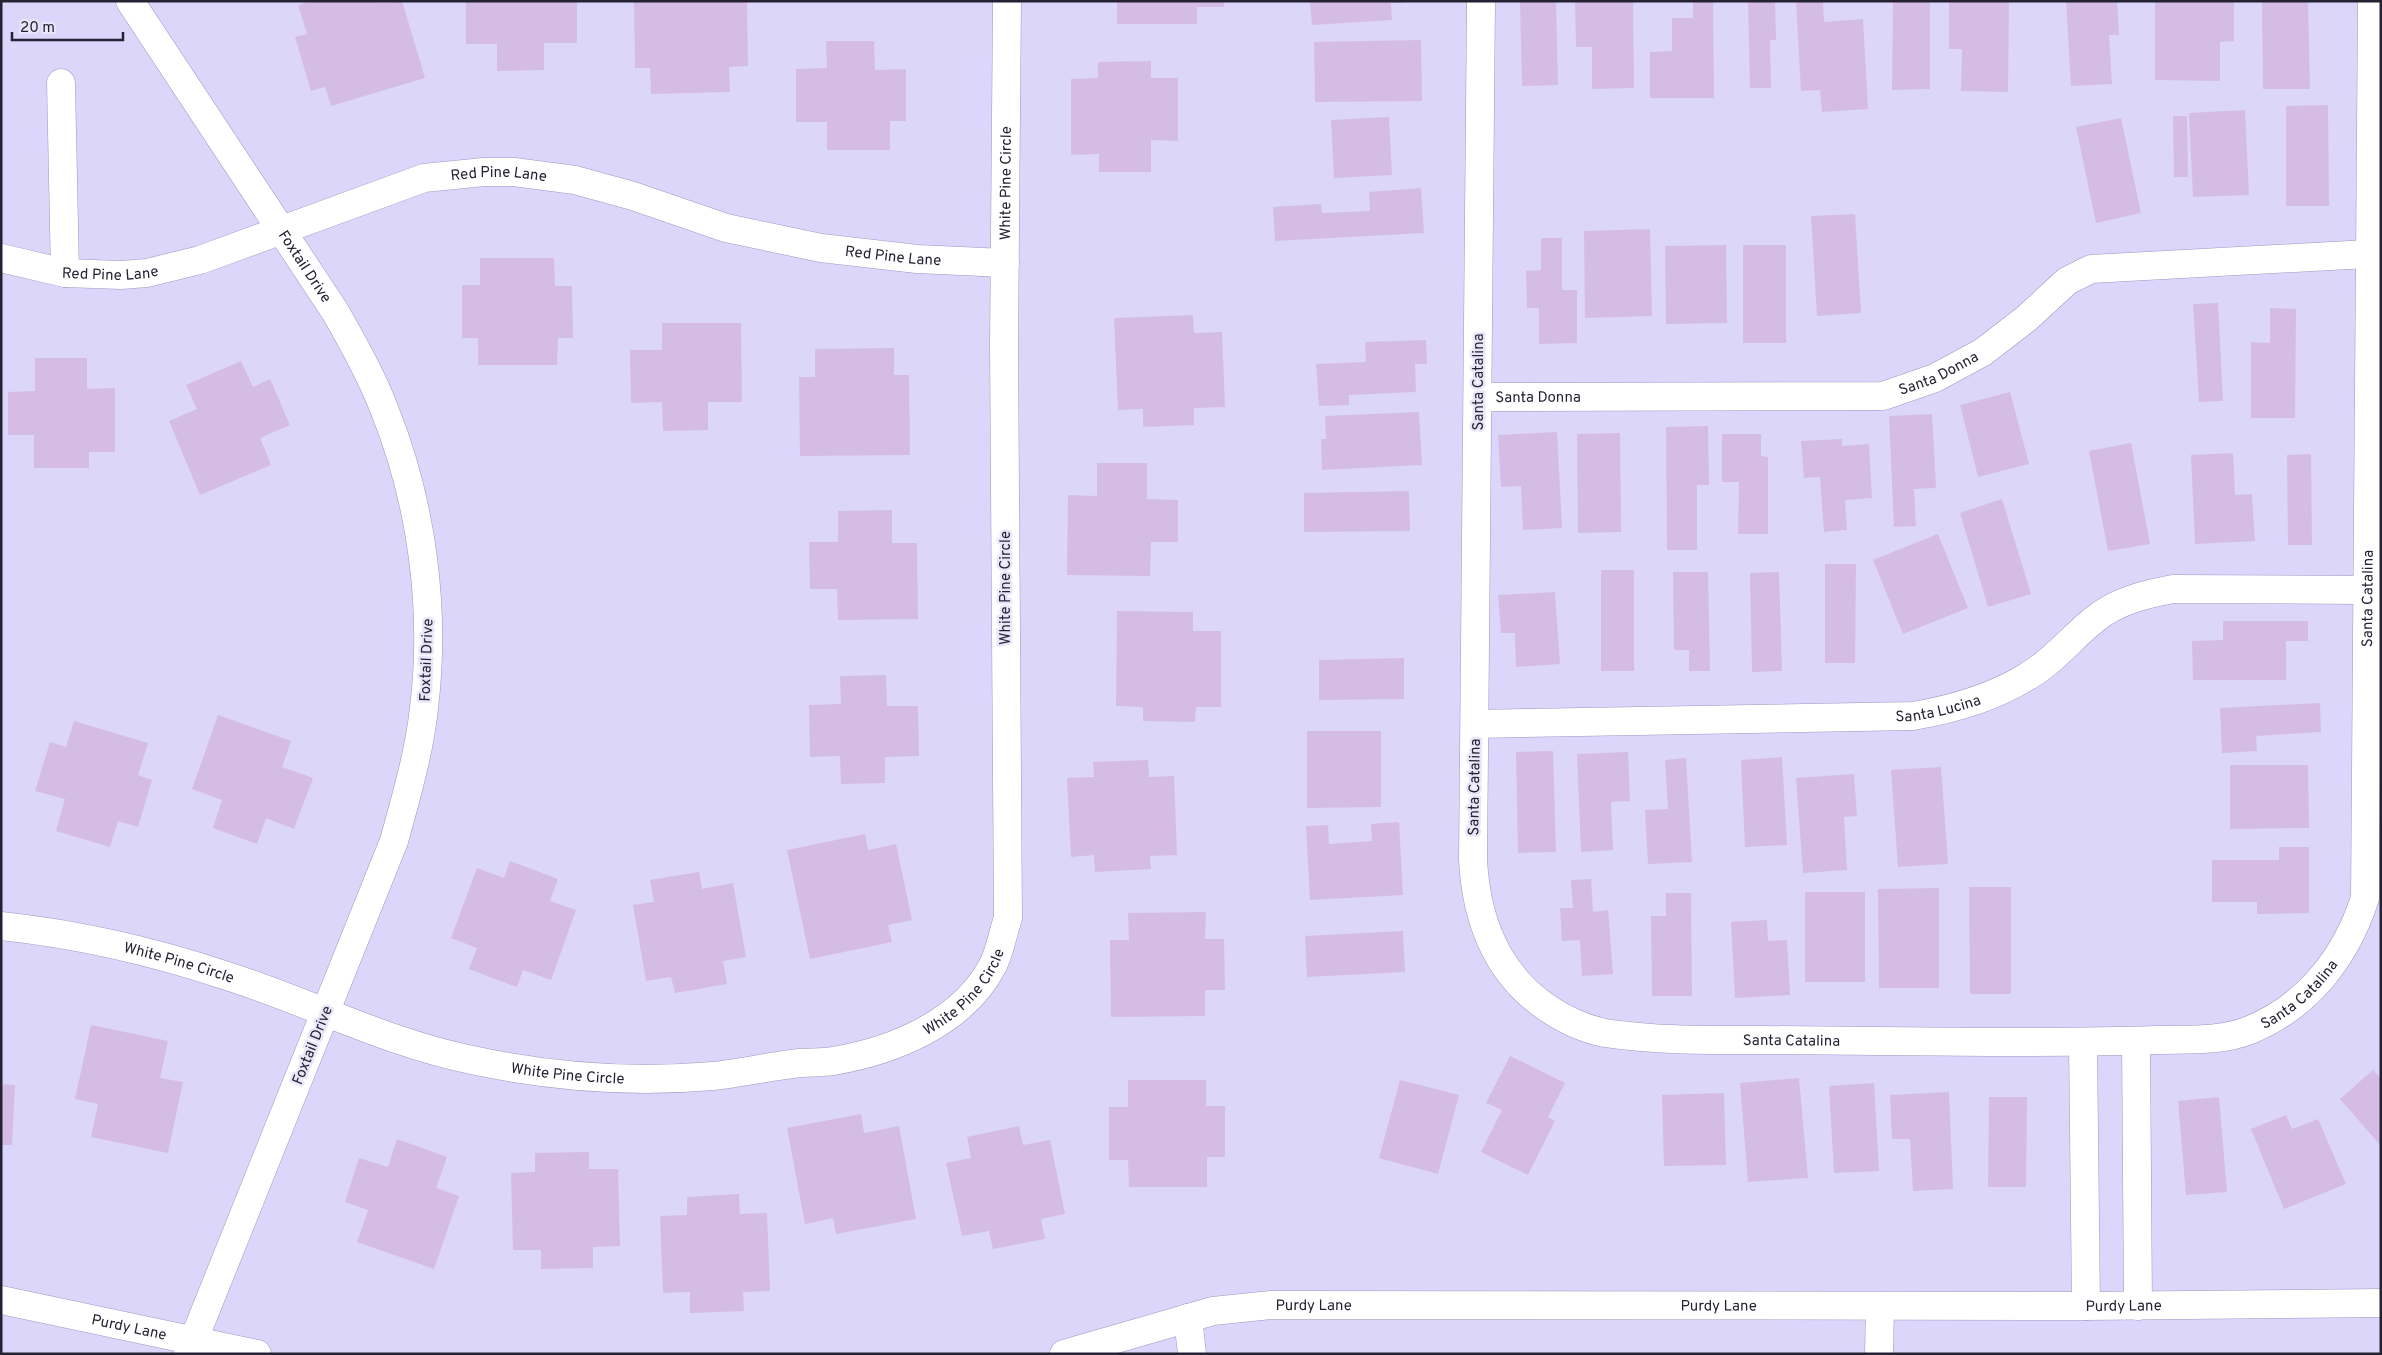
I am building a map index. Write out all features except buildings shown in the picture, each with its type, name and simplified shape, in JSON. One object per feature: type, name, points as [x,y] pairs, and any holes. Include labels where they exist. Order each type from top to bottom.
[{"type":"street","name":"Foxtail Drive","points":[[130,1],[336,312],[363,361],[385,411],[403,463],[422,543],[428,625],[424,708],[416,762],[394,841],[191,1347]]},
{"type":"street","name":"White Pine Circle","points":[[1,926],[123,948],[226,976],[411,1044],[470,1060],[542,1072],[621,1079],[712,1076],[802,1063],[831,1062],[886,1048],[912,1037],[937,1023],[960,1006],[980,986],[993,964],[1008,918],[1005,263],[1007,1]]},
{"type":"street","name":"Santa Catalina","points":[[1481,1],[1473,860],[1475,889],[1481,917],[1492,944],[1507,969],[1526,991],[1549,1009],[1574,1023],[1603,1033],[1698,1039],[2083,1043],[2226,1038],[2274,1019],[2295,1004],[2326,974],[2346,946],[2365,898],[2368,254],[2372,1]]},
{"type":"street","points":[[61,83],[65,273]]},
{"type":"street","name":"Red Pine Lane","points":[[1,258],[65,273],[121,275],[148,273],[200,260],[424,178],[484,172],[514,172],[575,180],[633,196],[726,228],[821,248],[917,259],[1005,263]]},
{"type":"street","name":"Santa Donna","points":[[1478,397],[1884,396],[1935,378],[1983,352],[2027,318],[2067,281],[2091,269],[2368,254]]},
{"type":"street","name":"Santa Lucina","points":[[1475,724],[1913,716],[1973,702],[2001,691],[2029,676],[2054,659],[2096,618],[2119,604],[2146,594],[2173,589],[2367,590]]},
{"type":"street","points":[[2136,1041],[2138,1306]]},
{"type":"street","points":[[2083,1043],[2086,1306]]},
{"type":"street","name":"Purdy Lane","points":[[1,1300],[191,1347],[256,1354]]},
{"type":"street","name":"Purdy Lane","points":[[1064,1354],[1213,1311],[1271,1305],[2138,1306],[2381,1303]]},
{"type":"street","points":[[1879,1354],[1880,1306]]},
{"type":"street","points":[[1188,1318],[1192,1354]]}]
